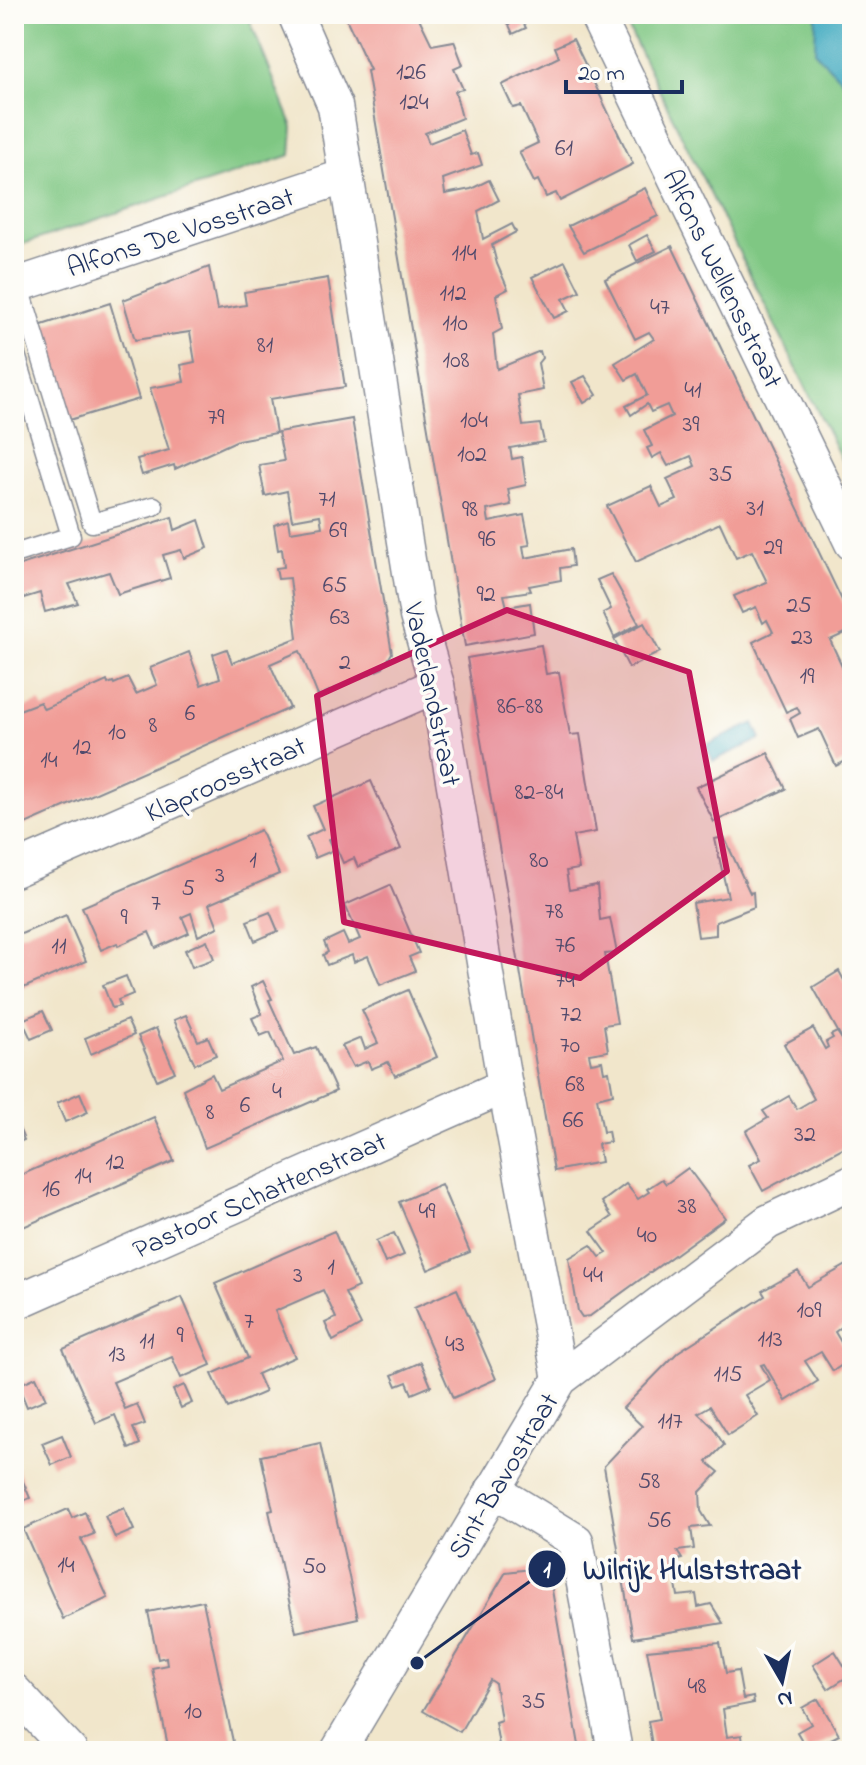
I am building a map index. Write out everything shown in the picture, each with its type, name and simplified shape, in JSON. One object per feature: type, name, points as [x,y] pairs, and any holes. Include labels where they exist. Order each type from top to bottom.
[{"type":"street","name":"Vaderlandstraat","points":[[295,14],[335,106],[417,616],[437,685],[505,1086],[560,1379]]},
{"type":"street","name":"Alfons Wellensstraat","points":[[596,14],[852,543]]},
{"type":"street","name":"Alfons De Vosstraat","points":[[17,285],[346,176]]},
{"type":"street","name":"Klaproosstraat","points":[[14,870],[437,685]]},
{"type":"street","name":"Pastoor Schattenstraat","points":[[14,1303],[505,1086]]},
{"type":"street","name":"Sint-Bavostraat","points":[[338,1751],[560,1379],[768,1222],[852,1182]]},
{"type":"street","points":[[493,1490],[576,1541],[615,1751]]},
{"type":"street","points":[[14,1691],[70,1751]]},
{"type":"lane","points":[[17,285],[92,523],[154,506]]},
{"type":"lane","points":[[14,348],[71,536],[14,554]]},
{"type":"highlighted area","points":[[507,610],[689,672],[727,871],[580,978],[344,922],[317,696]]},
{"type":"green space","points":[[14,14],[247,14],[293,127],[291,155],[14,247]]},
{"type":"green space","points":[[649,14],[852,14],[852,481],[627,25]]},
{"type":"water","points":[[816,14],[852,14],[852,91],[815,52]]},
{"type":"water","points":[[754,723],[761,739],[713,761],[706,745]]},
{"type":"building","points":[[344,14],[417,14],[432,45],[454,41],[463,65],[454,69],[463,89],[455,91],[462,118],[425,133],[429,143],[462,130],[471,155],[478,153],[482,165],[443,179],[445,194],[471,189],[489,180],[499,200],[478,211],[483,239],[512,224],[516,232],[492,245],[508,289],[496,295],[502,329],[493,334],[497,369],[540,351],[542,358],[538,363],[543,390],[518,395],[523,426],[540,424],[544,442],[510,448],[512,459],[522,457],[526,485],[508,489],[511,505],[487,510],[489,522],[524,515],[530,545],[523,546],[525,558],[571,549],[573,566],[560,568],[561,580],[529,586],[531,591],[504,595],[507,607],[530,603],[534,633],[465,646],[367,71],[370,70]]},
{"type":"building","points":[[485,14],[503,14],[488,21]]},
{"type":"building","points":[[504,14],[519,14],[526,28],[513,34]]},
{"type":"building","points":[[573,39],[633,164],[560,201],[556,193],[546,197],[538,180],[534,182],[519,152],[538,143],[521,106],[513,108],[502,85],[559,57],[555,47]]},
{"type":"building","points":[[645,188],[658,216],[584,252],[568,226]]},
{"type":"building","points":[[647,235],[656,251],[637,261],[629,245]]},
{"type":"building","points":[[672,246],[852,621],[852,630],[830,640],[849,681],[852,679],[852,758],[836,766],[819,729],[798,738],[790,719],[800,713],[797,707],[786,712],[753,642],[773,632],[767,620],[763,623],[756,607],[742,613],[734,596],[767,582],[752,551],[736,558],[720,523],[636,562],[607,506],[651,486],[661,507],[677,500],[667,479],[695,466],[691,456],[668,466],[661,453],[652,458],[647,448],[652,446],[644,430],[672,416],[667,405],[651,412],[647,404],[631,415],[626,406],[647,395],[637,374],[626,380],[615,363],[654,339],[649,332],[635,339],[605,279]]},
{"type":"building","points":[[565,261],[580,291],[563,299],[569,311],[554,318],[532,277]]},
{"type":"building","points":[[209,267],[217,310],[246,305],[244,292],[328,278],[345,387],[270,399],[276,433],[238,440],[175,469],[174,465],[142,475],[137,459],[169,450],[150,388],[184,382],[181,365],[195,362],[190,332],[135,340],[123,300]]},
{"type":"building","points":[[110,303],[139,399],[66,421],[39,326]]},
{"type":"building","points":[[585,376],[597,395],[584,403],[572,382]]},
{"type":"building","points":[[352,419],[392,653],[383,668],[318,696],[300,651],[270,664],[290,708],[14,829],[14,712],[40,702],[44,709],[107,681],[114,684],[128,678],[136,694],[157,685],[150,668],[189,652],[201,685],[220,678],[213,654],[227,649],[232,663],[297,638],[290,578],[278,579],[276,568],[284,567],[274,525],[288,520],[290,532],[322,527],[320,515],[292,520],[287,491],[265,496],[259,465],[284,461],[278,432]]},
{"type":"building","points":[[172,517],[175,530],[199,520],[208,548],[184,558],[181,550],[163,555],[170,578],[118,594],[109,572],[69,584],[78,603],[45,612],[40,593],[14,601],[14,567]]},
{"type":"building","points":[[611,574],[639,624],[614,637],[603,613],[611,609],[597,580]]},
{"type":"building","points":[[644,623],[660,652],[629,668],[614,639]]},
{"type":"building","points":[[541,645],[546,674],[559,672],[570,735],[580,734],[596,832],[573,836],[579,869],[566,871],[569,890],[597,885],[600,920],[610,918],[617,953],[605,954],[617,1023],[604,1025],[608,1051],[589,1054],[591,1063],[602,1061],[604,1072],[609,1071],[613,1094],[597,1098],[603,1132],[608,1131],[610,1142],[598,1144],[601,1162],[554,1171],[467,658]]},
{"type":"building","points":[[768,753],[786,789],[714,822],[696,787]]},
{"type":"building","points":[[371,781],[401,849],[358,867],[354,858],[343,863],[332,838],[329,839],[334,850],[315,858],[306,837],[323,829],[313,806]]},
{"type":"building","points":[[260,830],[279,874],[209,904],[218,927],[198,936],[191,913],[182,917],[189,933],[156,948],[149,932],[101,950],[82,907]]},
{"type":"building","points":[[724,837],[750,893],[753,892],[754,907],[716,922],[716,935],[698,937],[693,903],[728,897],[715,839]]},
{"type":"building","points":[[390,885],[419,953],[409,957],[415,971],[380,985],[368,956],[354,962],[352,955],[327,965],[323,955],[328,952],[324,942],[343,933],[348,944],[360,939],[345,905]]},
{"type":"building","points":[[270,912],[278,931],[255,941],[247,921]]},
{"type":"building","points":[[66,915],[86,961],[14,992],[14,937]]},
{"type":"building","points":[[207,940],[214,959],[192,967],[185,950]]},
{"type":"building","points":[[839,971],[846,984],[852,981],[852,1143],[763,1191],[749,1165],[761,1159],[746,1131],[768,1118],[763,1111],[789,1096],[797,1109],[814,1099],[784,1044],[813,1028],[825,1049],[828,1047],[826,1042],[837,1032],[845,1044],[813,987]]},
{"type":"building","points":[[126,976],[133,994],[118,1000],[120,1006],[112,1008],[103,985]]},
{"type":"building","points":[[263,981],[294,1055],[316,1047],[336,1091],[205,1148],[183,1089],[212,1074],[219,1089],[283,1061],[270,1032],[260,1036],[252,1018],[262,1014],[251,987]]},
{"type":"building","points":[[408,990],[437,1057],[395,1076],[388,1062],[371,1069],[368,1061],[353,1067],[342,1046],[361,1038],[365,1049],[378,1043],[362,1010]]},
{"type":"building","points":[[43,1011],[52,1030],[31,1039],[22,1020]]},
{"type":"building","points":[[186,1015],[198,1041],[208,1037],[216,1055],[195,1064],[174,1020]]},
{"type":"building","points":[[127,1020],[134,1035],[91,1054],[85,1038]]},
{"type":"building","points":[[156,1028],[175,1072],[157,1080],[138,1036]]},
{"type":"building","points":[[80,1093],[88,1112],[65,1122],[57,1103]]},
{"type":"building","points":[[14,1116],[24,1140],[14,1144]]},
{"type":"building","points":[[154,1117],[174,1161],[14,1231],[14,1178]]},
{"type":"building","points":[[688,1168],[725,1218],[590,1316],[582,1317],[578,1311],[569,1258],[591,1245],[600,1257],[607,1253],[591,1231],[612,1217],[602,1202],[626,1184],[638,1199],[662,1179],[666,1184]]},
{"type":"building","points":[[441,1184],[470,1252],[428,1270],[399,1202]]},
{"type":"building","points":[[334,1231],[358,1287],[345,1293],[361,1325],[333,1341],[325,1323],[336,1318],[323,1290],[275,1311],[295,1357],[257,1374],[265,1392],[228,1408],[212,1374],[248,1358],[215,1283]]},
{"type":"building","points":[[394,1233],[404,1255],[385,1263],[376,1241]]},
{"type":"building","points":[[852,1262],[852,1330],[847,1323],[835,1332],[851,1359],[833,1371],[821,1352],[805,1361],[818,1381],[786,1401],[764,1364],[761,1365],[770,1380],[745,1395],[758,1416],[728,1435],[710,1406],[698,1413],[712,1426],[724,1445],[707,1462],[719,1472],[700,1492],[701,1511],[710,1526],[691,1528],[694,1549],[677,1551],[682,1559],[672,1562],[678,1596],[696,1594],[698,1607],[711,1604],[723,1623],[633,1638],[604,1466],[642,1426],[623,1408],[678,1352],[765,1296],[762,1291],[798,1271],[808,1287]]},
{"type":"building","points":[[457,1289],[496,1379],[453,1398],[414,1308]]},
{"type":"building","points":[[182,1297],[211,1365],[181,1378],[172,1357],[113,1382],[125,1409],[137,1404],[145,1424],[133,1428],[140,1444],[129,1449],[115,1415],[96,1423],[63,1349]]},
{"type":"building","points":[[421,1362],[431,1386],[412,1394],[407,1382],[397,1386],[392,1375]]},
{"type":"building","points":[[36,1377],[46,1399],[27,1407],[18,1385]]},
{"type":"building","points":[[184,1385],[192,1403],[181,1408],[173,1390]]},
{"type":"building","points":[[62,1435],[71,1457],[52,1465],[42,1443]]},
{"type":"building","points":[[320,1443],[358,1618],[296,1632],[269,1511],[273,1510],[261,1456]]},
{"type":"building","points":[[14,1460],[30,1498],[14,1505]]},
{"type":"building","points":[[124,1508],[134,1530],[115,1538],[105,1516]]},
{"type":"building","points":[[68,1509],[72,1518],[85,1512],[94,1534],[81,1539],[108,1598],[63,1619],[23,1529]]},
{"type":"building","points":[[548,1567],[580,1751],[500,1751],[495,1722],[501,1720],[495,1683],[490,1680],[460,1732],[423,1711],[506,1572]]},
{"type":"building","points":[[203,1601],[235,1751],[169,1751],[152,1668],[167,1665],[166,1657],[158,1659],[148,1612]]},
{"type":"building","points":[[720,1643],[726,1673],[738,1671],[743,1699],[753,1697],[754,1703],[723,1709],[727,1737],[742,1735],[744,1751],[653,1751],[648,1721],[660,1719],[647,1650]]},
{"type":"building","points":[[835,1651],[850,1675],[828,1689],[813,1665]]},
{"type":"building","points":[[818,1699],[839,1735],[808,1751],[797,1732],[811,1724],[802,1708]]},
{"type":"place","name":"Wilrijk Hulststraat","points":[[417,1663]]}]
